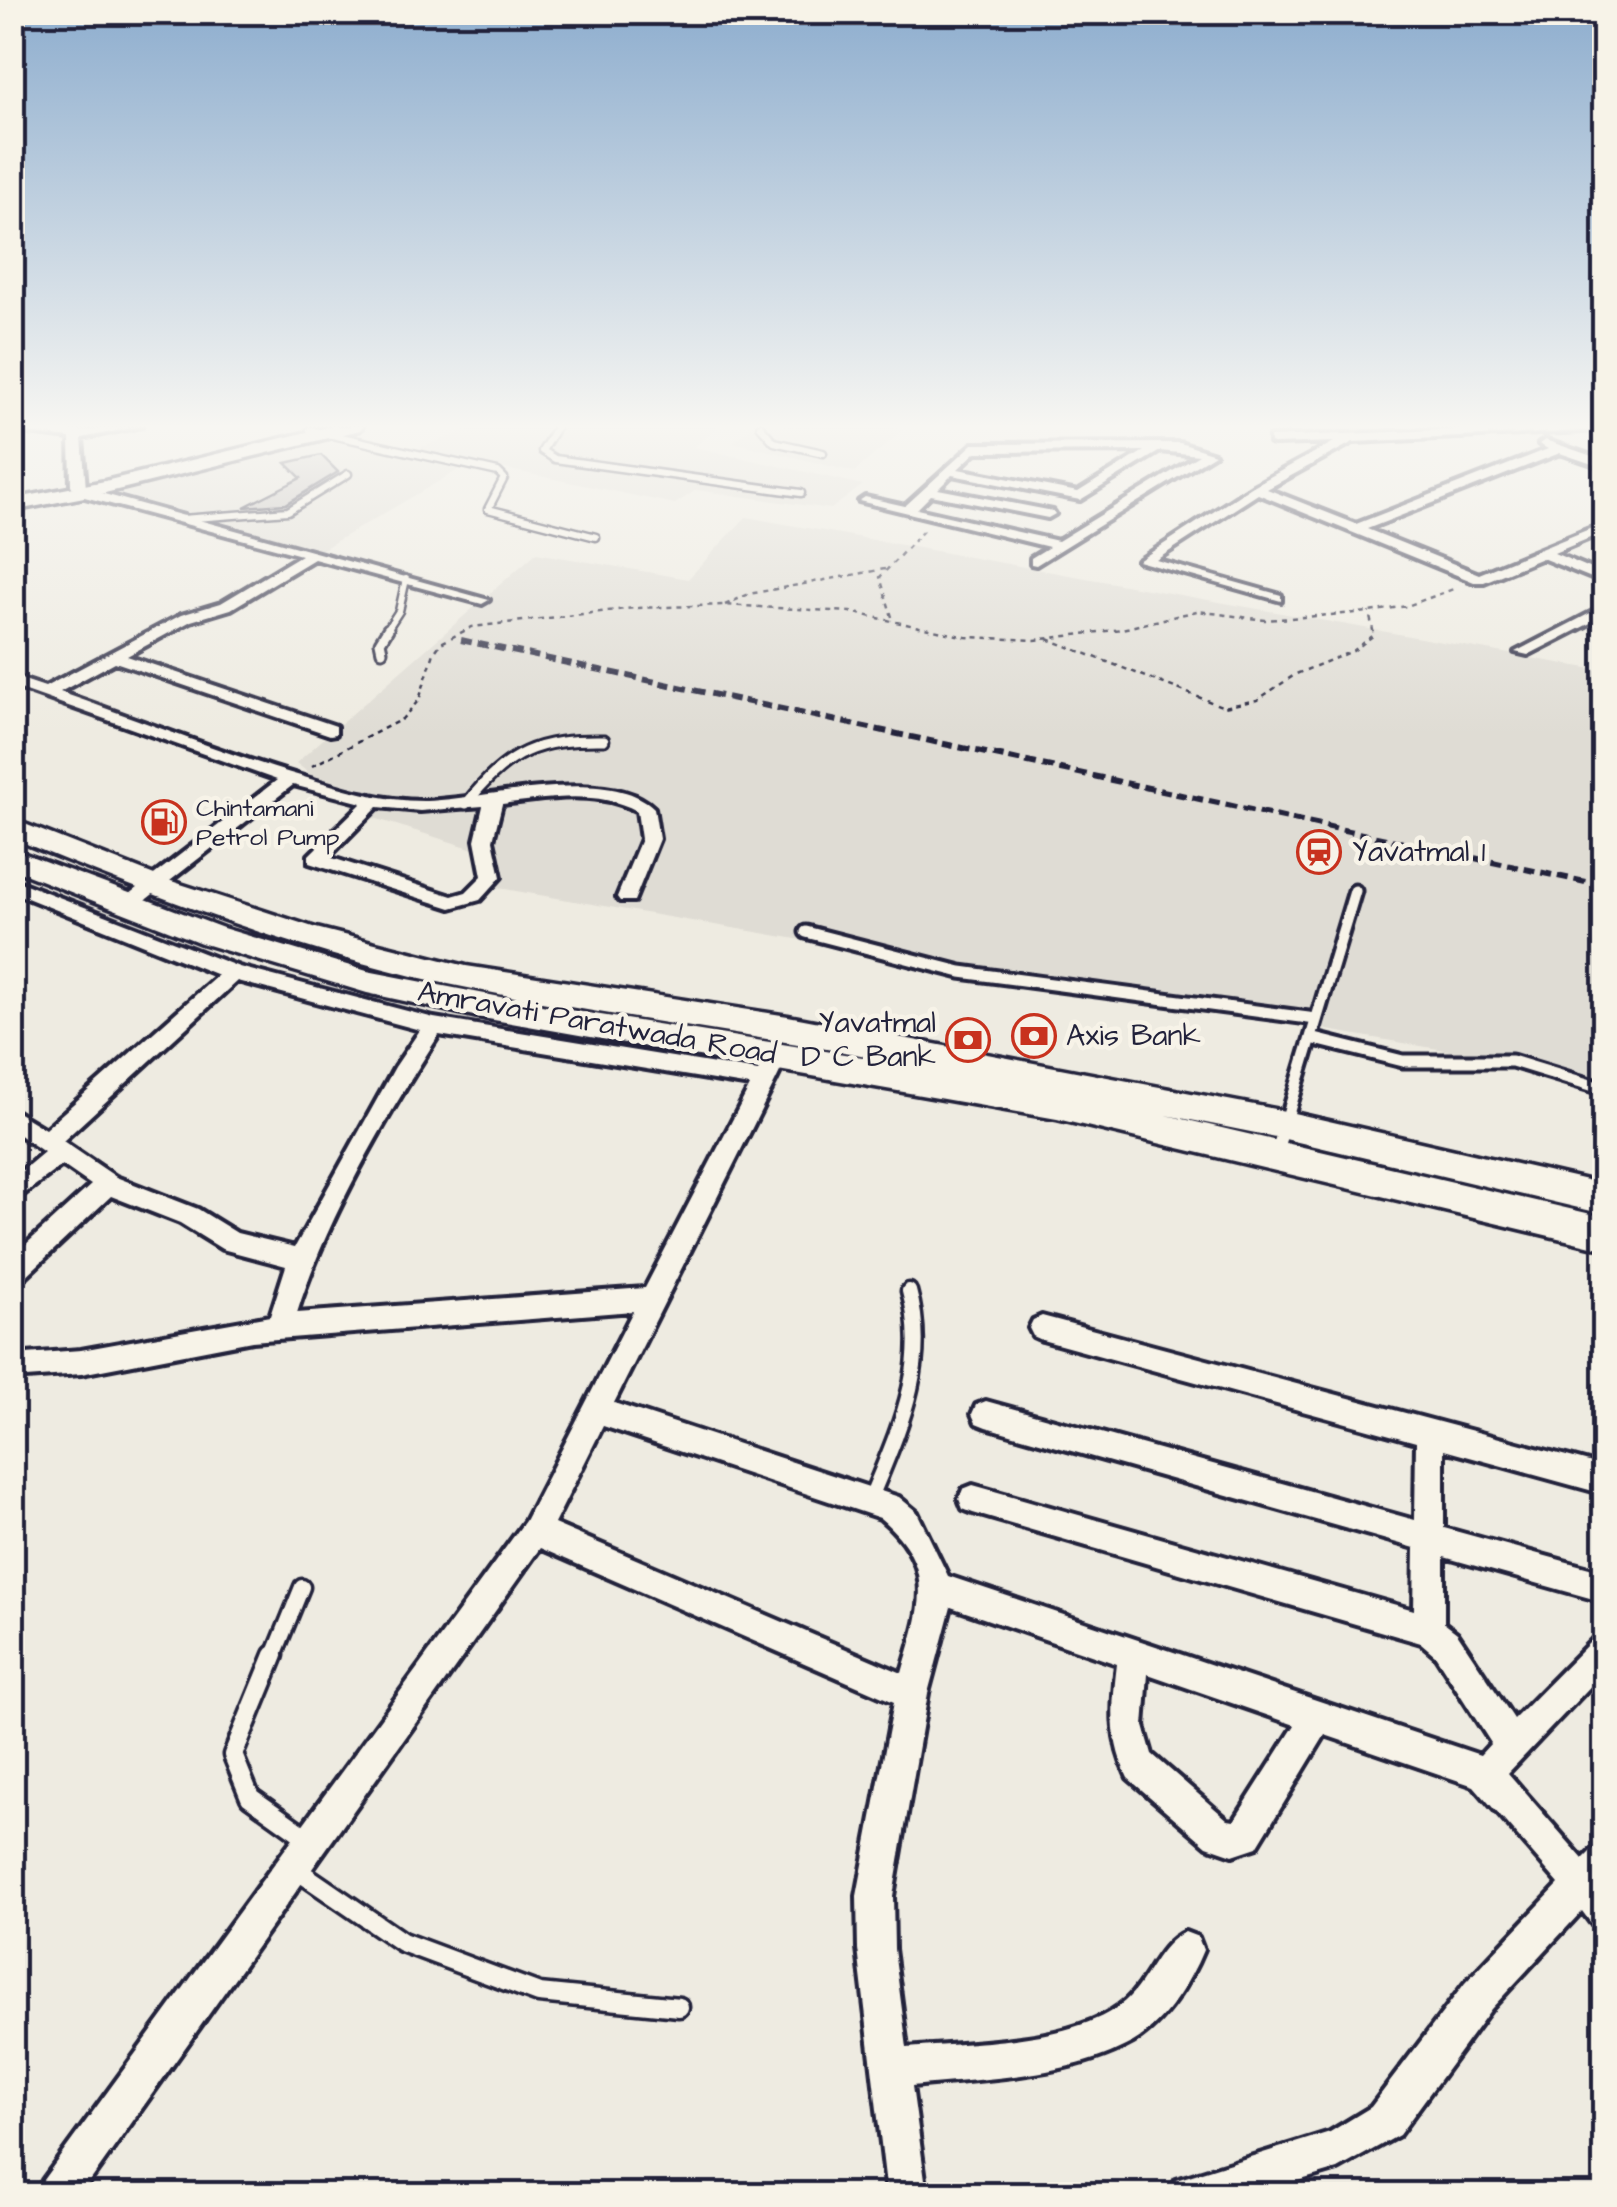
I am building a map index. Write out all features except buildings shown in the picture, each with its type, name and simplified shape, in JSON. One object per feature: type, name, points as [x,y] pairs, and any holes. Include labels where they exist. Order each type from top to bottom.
[{"type":"main road","name":"Amravati Paratwada Road","points":[[12,828],[67,850],[140,895],[225,939],[415,993],[771,1066],[981,1090],[1280,1139],[1604,1199]]},
{"type":"main road","name":"Amravati Paratwada Road","points":[[20,875],[140,895],[466,976],[788,1028],[1280,1139],[1604,1233]]},
{"type":"street","points":[[220,529],[482,600]]},
{"type":"street","points":[[986,529],[1061,546]]},
{"type":"street","points":[[1036,561],[1088,529]]},
{"type":"street","points":[[1195,529],[1145,561],[1276,598]]},
{"type":"street","points":[[1360,529],[1479,579],[1597,529]]},
{"type":"street","points":[[1541,552],[1604,579]]},
{"type":"street","points":[[47,692],[186,618],[226,606],[314,554]]},
{"type":"street","points":[[1522,652],[1604,610]]},
{"type":"street","points":[[113,656],[330,730]]},
{"type":"street","points":[[17,687],[47,692],[190,748],[376,800],[420,806],[573,792],[638,801],[649,820],[650,839],[627,897]]},
{"type":"street","points":[[140,895],[290,779]]},
{"type":"street","points":[[376,800],[316,859],[452,902],[473,896],[492,877],[483,855],[482,838],[494,802]]},
{"type":"street","points":[[20,875],[67,850]]},
{"type":"street","points":[[20,875],[233,973],[434,1026],[771,1066],[535,1531],[58,2194]]},
{"type":"street","points":[[12,1193],[55,1145],[233,973]]},
{"type":"street","points":[[280,1326],[301,1260],[402,1073],[434,1026]]},
{"type":"street","points":[[12,1118],[108,1184],[189,1216],[230,1242],[301,1260]]},
{"type":"street","points":[[12,1273],[108,1184]]},
{"type":"street","points":[[12,1366],[81,1362],[280,1326],[650,1299]]},
{"type":"street","points":[[1042,1328],[1604,1480]]},
{"type":"street","points":[[596,1410],[889,1507],[907,1522],[932,1568],[938,1600],[912,1693],[876,1896],[876,1948],[907,2194]]},
{"type":"street","points":[[986,1414],[1604,1586]]},
{"type":"street","points":[[1429,1630],[1430,1433]]},
{"type":"street","points":[[974,1499],[1429,1630],[1446,1644],[1512,1745]]},
{"type":"street","points":[[535,1531],[912,1693]]},
{"type":"street","points":[[938,1587],[1485,1774],[1598,1886],[1478,1996],[1385,2120],[1338,2149],[1190,2194]]},
{"type":"street","points":[[1485,1774],[1604,1650]]},
{"type":"street","points":[[1134,1654],[1128,1731],[1131,1753],[1140,1766],[1219,1834],[1233,1838],[1244,1835],[1318,1717]]},
{"type":"street","points":[[891,2069],[1077,2045],[1111,2035],[1138,2016],[1185,1950]]},
{"type":"lane","points":[[562,529],[596,538]]},
{"type":"lane","points":[[382,651],[380,642],[399,611],[406,579]]},
{"type":"lane","points":[[466,804],[489,773],[522,748],[547,741],[604,740]]},
{"type":"lane","points":[[1280,1139],[1355,892]]},
{"type":"lane","points":[[806,932],[864,942],[944,969],[1316,1019]]},
{"type":"lane","points":[[1311,1038],[1403,1061],[1512,1061],[1604,1088]]},
{"type":"lane","points":[[870,1500],[910,1399],[920,1343],[916,1308],[909,1291]]},
{"type":"lane","points":[[302,1587],[234,1755],[238,1783],[249,1800],[313,1842]]},
{"type":"lane","points":[[294,1868],[402,1942],[538,1993],[679,2007]]},
{"type":"path","points":[[892,619],[880,583],[885,568],[926,529]]},
{"type":"path","points":[[724,605],[749,594],[885,568]]},
{"type":"path","points":[[290,779],[407,716],[419,698],[432,653],[462,630],[634,608],[724,605],[850,612],[966,637],[1046,638],[1122,628],[1197,611],[1265,620],[1369,612],[1407,606],[1479,579]]},
{"type":"path","points":[[1046,638],[1224,707],[1257,700],[1296,674],[1352,651],[1374,635],[1369,612]]},
{"type":"shaded area","points":[[246,529],[357,529],[321,550]]},
{"type":"shaded area","points":[[735,529],[813,529],[1604,671],[1604,1088],[1491,1058],[487,886],[493,855],[361,814],[296,763],[536,553],[688,579]]},
{"type":"railway","points":[[461,640],[1604,886]]},
{"type":"place","name":"Chintamani Petrol Pump","points":[[164,822]]},
{"type":"place","name":"Yavatmal 1","points":[[1319,852]]},
{"type":"place","name":"Axis Bank","points":[[1034,1036]]},
{"type":"place","name":"Yavatmal D C Bank","points":[[968,1040]]}]
